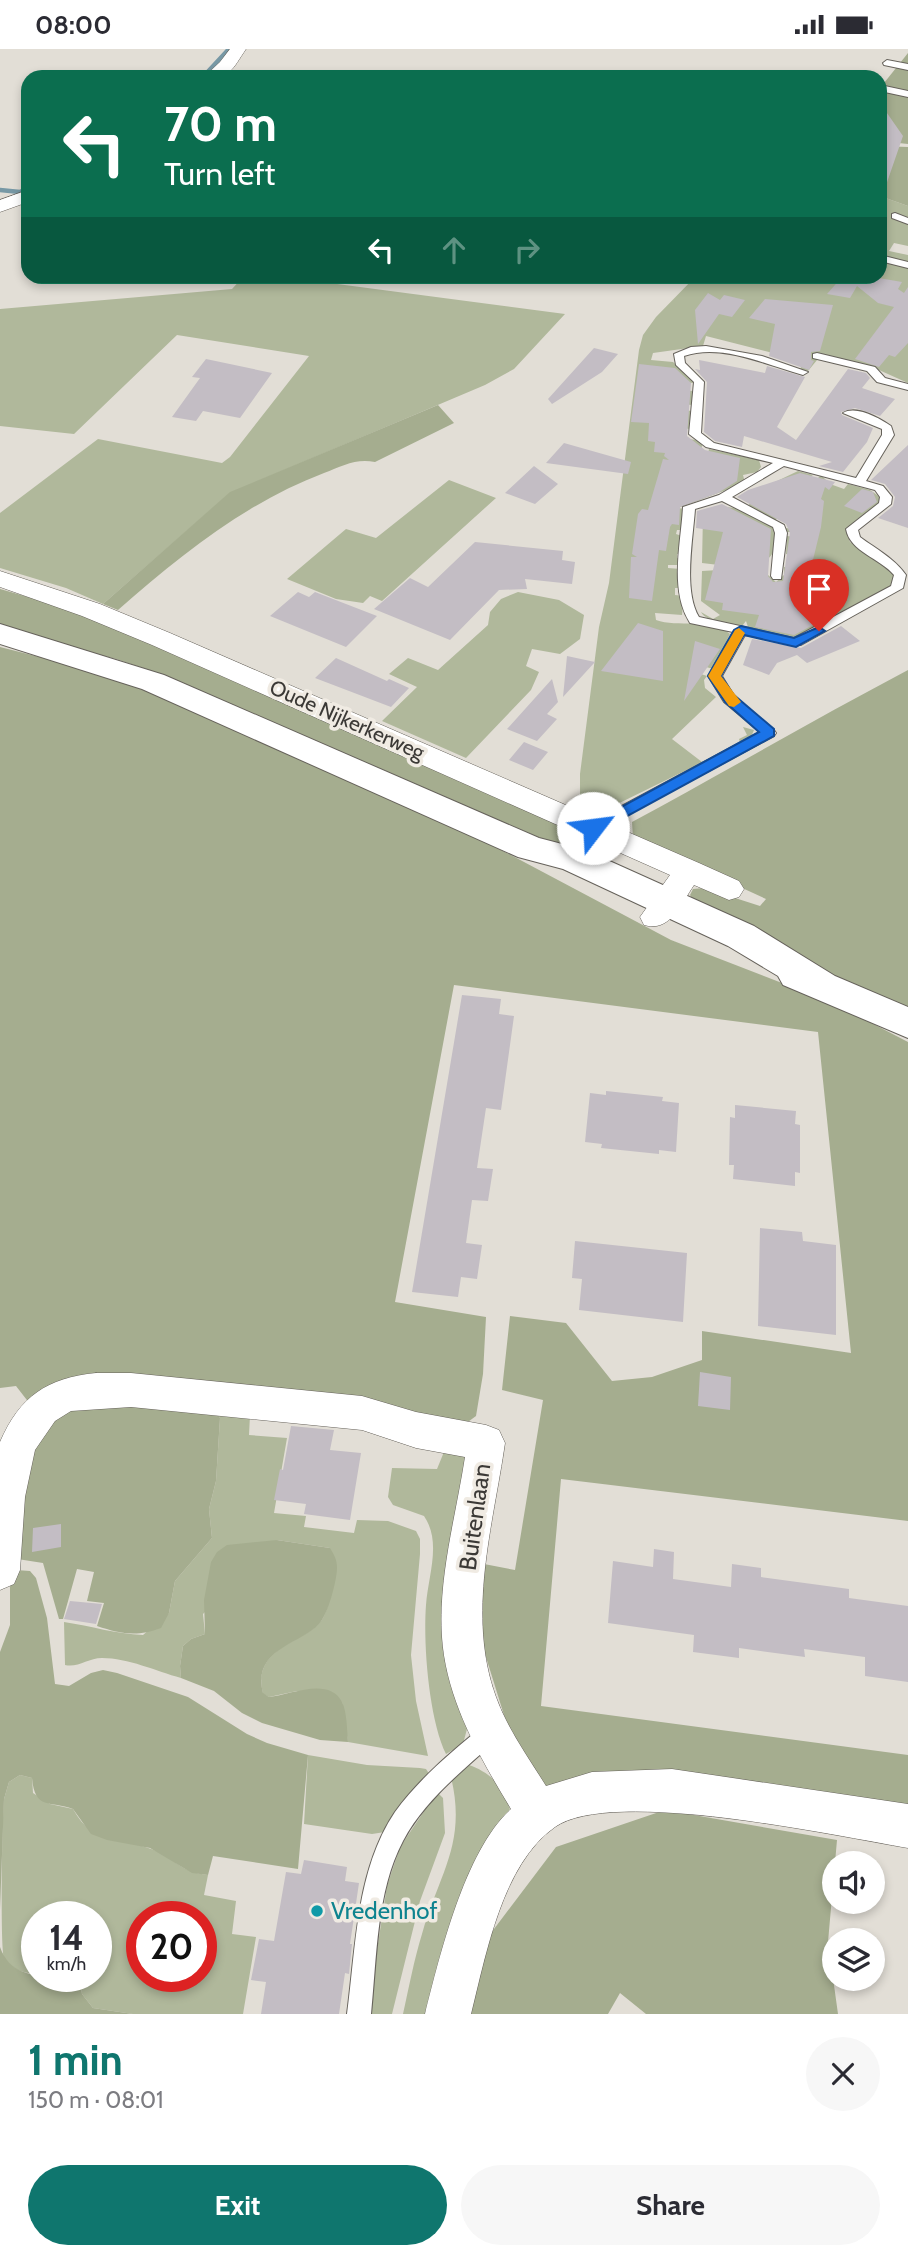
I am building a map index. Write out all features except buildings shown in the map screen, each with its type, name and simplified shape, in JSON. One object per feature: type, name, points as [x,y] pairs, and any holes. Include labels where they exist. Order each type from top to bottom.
[{"type":"street","points":[[221,70],[238,49]]},
{"type":"street","points":[[0,206],[21,198]]},
{"type":"street","name":"Oude Nijkerkerweg","points":[[0,579],[91,610],[161,639],[729,889]]},
{"type":"street","name":"Oude Nijkerkerweg","points":[[0,634],[153,682],[530,848],[559,870],[661,909],[737,954],[821,984],[908,1023]]},
{"type":"street","name":"Oude Nijkerkerweg","points":[[0,641],[38,647]]},
{"type":"street","points":[[661,909],[689,870]]},
{"type":"street","name":"Buitenlaan","points":[[0,1570],[12,1453],[19,1436],[43,1408],[60,1398],[102,1390],[362,1413],[416,1430],[486,1443],[465,1586],[464,1659],[489,1733],[538,1813]]},
{"type":"street","points":[[448,2014],[488,1884],[517,1836],[538,1813],[558,1803],[618,1791],[690,1792],[908,1826]]},
{"type":"lane","points":[[887,64],[908,67]]},
{"type":"lane","points":[[887,90],[908,94]]},
{"type":"lane","points":[[895,216],[908,221]]},
{"type":"lane","points":[[887,260],[908,265]]},
{"type":"lane","points":[[783,462],[723,497],[690,507],[686,586],[688,614],[694,620],[796,642],[887,596],[897,588],[900,575],[892,565],[854,539],[852,529],[885,503],[886,497],[879,488],[783,462],[710,445],[695,434],[699,382],[677,358],[679,354],[690,350],[714,350],[803,372]]},
{"type":"lane","points":[[817,356],[871,369],[881,380],[908,387]]},
{"type":"lane","points":[[849,413],[874,420],[887,428],[888,435],[860,482]]},
{"type":"lane","points":[[723,497],[778,525],[781,533],[777,576]]},
{"type":"lane","points":[[593,828],[769,733],[729,699],[715,676],[741,630]]},
{"type":"lane","points":[[359,2014],[377,1882],[395,1832],[442,1774],[489,1733]]},
{"type":"green space","points":[[908,53],[908,144],[887,142],[887,79]]},
{"type":"green space","points":[[887,146],[908,147],[908,206],[887,198]]},
{"type":"green space","points":[[887,198],[908,206],[908,246],[894,243],[889,251],[908,255],[908,383],[870,366],[822,354],[808,371],[800,369],[805,361],[706,336],[703,346],[653,353],[651,360],[673,362],[694,380],[693,383],[660,381],[660,388],[693,391],[692,405],[682,404],[682,410],[692,411],[691,429],[679,428],[678,438],[697,440],[702,445],[700,466],[705,467],[709,449],[759,460],[761,467],[757,472],[743,475],[745,483],[678,508],[685,509],[683,530],[677,530],[676,534],[682,536],[682,554],[677,554],[677,558],[682,559],[681,565],[668,565],[668,568],[681,569],[681,588],[675,588],[675,595],[684,596],[682,615],[655,613],[656,620],[704,624],[723,629],[730,634],[713,669],[696,664],[692,671],[707,676],[704,680],[705,688],[716,697],[672,739],[702,762],[740,742],[739,739],[747,735],[743,727],[754,730],[750,739],[601,812],[584,808],[580,803],[580,774],[599,627],[609,583],[639,350],[643,335],[656,317],[688,284],[887,284]]},
{"type":"green space","points":[[237,284],[337,284],[565,314],[514,369],[485,385],[230,493],[103,604],[66,588],[0,568],[0,513],[98,439],[222,463],[230,457],[309,356],[177,335],[74,434],[0,426],[0,309],[232,289]]},
{"type":"green space","points":[[438,405],[454,423],[375,462],[362,461],[343,465],[267,499],[190,550],[118,610],[103,604],[230,492]]},
{"type":"green space","points":[[798,471],[813,475],[806,479],[812,484],[821,475],[830,484],[844,489],[848,484],[870,490],[880,497],[882,502],[852,524],[847,532],[850,542],[892,571],[894,576],[889,589],[795,637],[748,627],[746,621],[742,626],[719,622],[704,616],[701,612],[713,619],[720,615],[701,601],[702,571],[719,570],[719,565],[702,563],[703,514],[730,507],[762,519],[776,530],[777,541],[774,552],[762,563],[761,569],[776,582],[784,575],[784,567],[802,569],[804,556],[786,554],[787,536],[794,537],[794,532],[786,532],[785,528],[795,529],[784,509],[775,521],[754,511],[749,505],[752,493]]},
{"type":"green space","points":[[449,480],[496,498],[382,601],[370,596],[363,603],[336,599],[287,579],[346,529],[376,538]]},
{"type":"green space","points":[[0,589],[81,612],[607,842],[608,851],[600,864],[167,676],[116,659],[0,629]]},
{"type":"green space","points":[[518,592],[559,600],[584,615],[580,639],[560,654],[532,649],[526,666],[539,672],[531,690],[466,758],[382,721],[417,687],[389,674],[408,658],[438,670],[488,625],[490,612],[501,599]]},
{"type":"green space","points":[[0,647],[87,669],[191,708],[456,826],[671,940],[831,1002],[908,1042],[908,1521],[561,1479],[541,1706],[908,1755],[908,1809],[544,1788],[508,1728],[481,1641],[484,1564],[515,1570],[543,1400],[502,1390],[510,1316],[566,1323],[612,1381],[652,1377],[702,1360],[702,1331],[851,1353],[818,1032],[454,985],[395,1302],[486,1317],[483,1374],[476,1416],[461,1427],[362,1404],[30,1404],[16,1386],[0,1388]]},
{"type":"green space","points":[[908,670],[908,1012],[700,910],[690,895],[693,889],[704,888],[760,906],[766,899],[633,838],[632,822]]},
{"type":"green space","points":[[81,1400],[217,1413],[220,1418],[216,1481],[209,1509],[212,1538],[175,1581],[169,1613],[161,1628],[144,1633],[129,1633],[97,1626],[104,1603],[87,1601],[94,1572],[77,1569],[63,1619],[59,1619],[43,1563],[11,1558],[28,1440]]},
{"type":"green space","points":[[217,1413],[250,1415],[249,1435],[287,1438],[274,1513],[306,1516],[304,1527],[354,1533],[357,1520],[388,1521],[416,1531],[420,1539],[420,1554],[411,1655],[416,1701],[428,1756],[348,1742],[342,1702],[297,1691],[269,1697],[263,1694],[262,1677],[265,1665],[273,1655],[316,1626],[323,1618],[330,1593],[330,1548],[277,1540],[203,1614],[205,1634],[191,1639],[183,1646],[181,1678],[132,1662],[112,1659],[97,1658],[65,1665],[64,1622],[143,1635],[169,1613],[175,1581],[212,1538],[209,1509],[216,1481],[220,1418]]},
{"type":"green space","points":[[446,1447],[469,1459],[467,1729],[463,1744],[446,1754],[431,1702],[425,1640],[426,1605],[433,1559],[432,1537],[424,1516],[393,1505],[388,1497],[392,1468],[437,1469]]},
{"type":"green space","points":[[277,1540],[330,1548],[336,1560],[337,1573],[329,1605],[319,1624],[279,1650],[264,1667],[261,1678],[263,1693],[269,1697],[319,1688],[336,1694],[345,1711],[348,1742],[320,1740],[262,1723],[242,1713],[214,1691],[181,1678],[183,1646],[191,1639],[205,1634],[204,1600],[211,1562],[217,1552],[227,1545]]},
{"type":"green space","points":[[16,1570],[30,1571],[36,1578],[47,1618],[55,1684],[69,1686],[91,1673],[103,1670],[117,1673],[188,1697],[247,1734],[308,1755],[298,1869],[213,1856],[208,1875],[192,1873],[150,1848],[107,1840],[91,1834],[73,1809],[40,1800],[32,1778],[20,1775],[9,1782],[4,1799],[0,1910],[0,1652],[10,1625],[10,1578]]},
{"type":"green space","points":[[308,1755],[367,1765],[420,1768],[426,1769],[430,1775],[385,1832],[372,1834],[304,1824]]},
{"type":"green space","points":[[469,1765],[484,1772],[497,1783],[506,1796],[510,1812],[428,2014],[403,2014],[419,1944],[453,1840],[456,1821],[451,1777]]},
{"type":"green space","points":[[20,1775],[32,1778],[33,1793],[50,1804],[73,1809],[90,1830],[99,1835],[154,1850],[184,1868],[208,1875],[204,1895],[236,1901],[232,1934],[256,1937],[243,2014],[133,2014],[93,2008],[82,1992],[112,1992],[112,1901],[21,1901],[21,1971],[7,1962],[3,1949],[4,1799],[9,1782]]},
{"type":"green space","points":[[437,1792],[443,1798],[445,1833],[420,1901],[392,2014],[367,2014],[387,1886],[400,1847]]},
{"type":"green space","points":[[665,1810],[837,1840],[836,1851],[822,1851],[822,1914],[830,1914],[829,1928],[822,1928],[822,1991],[835,1991],[838,2014],[646,2014],[620,1993],[608,2014],[468,2014],[491,1933],[556,1847]]},
{"type":"green space","points":[[0,1947],[5,1958],[21,1971],[21,1992],[82,1992],[93,2008],[133,2014],[0,2014]]},
{"type":"waterway","points":[[210,70],[229,49]]},
{"type":"waterway","points":[[0,190],[21,192]]},
{"type":"slow traffic","points":[[734,702],[729,699],[715,676],[739,633]]},
{"type":"place","name":"Vredenhof","points":[[317,1911]]},
{"type":"route","points":[[593,828],[769,733],[729,699],[715,676],[741,630],[796,642],[819,631]]}]
